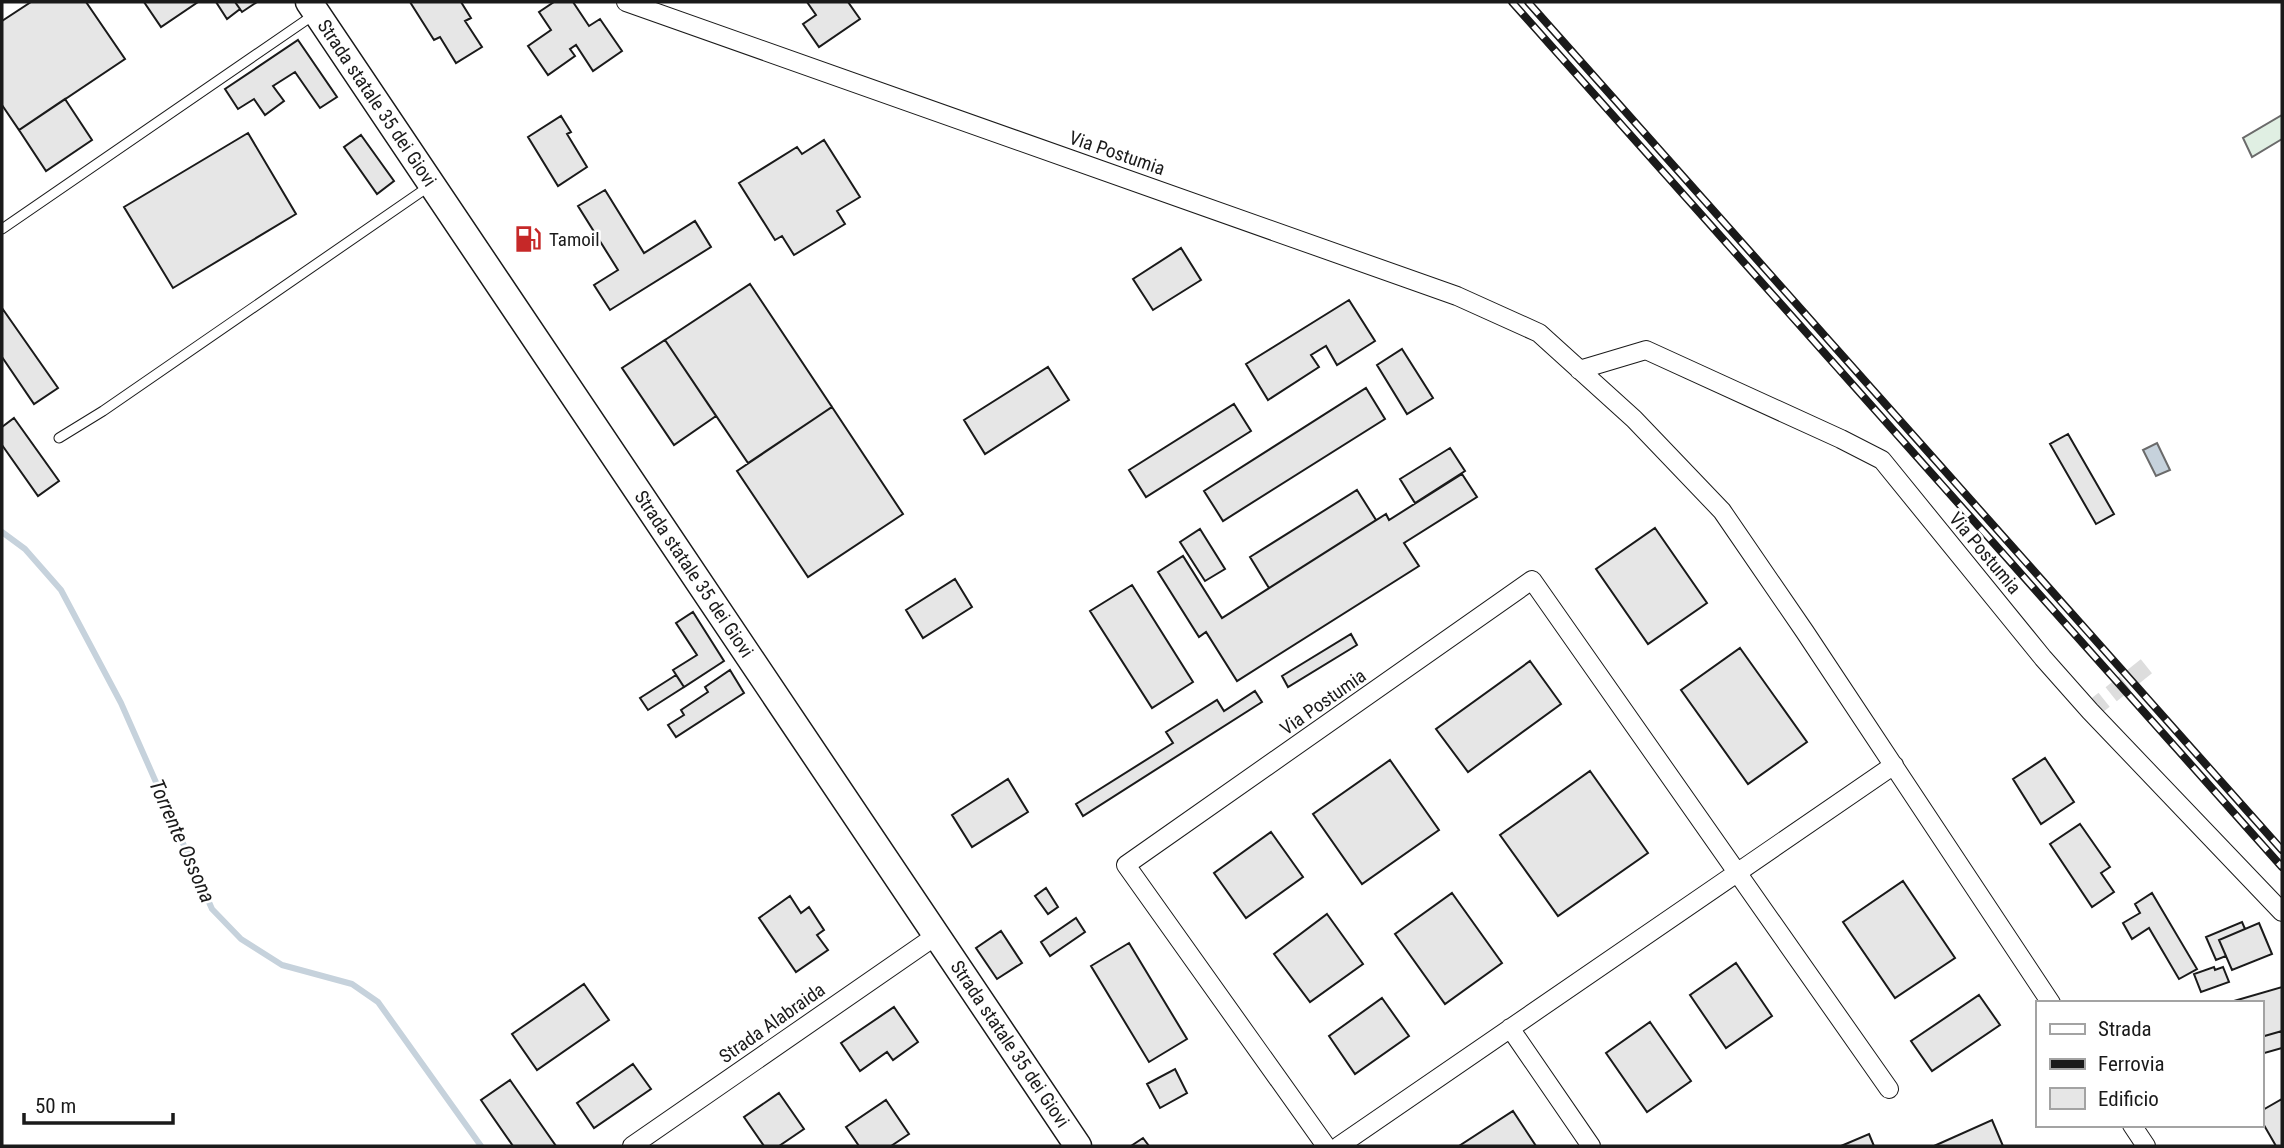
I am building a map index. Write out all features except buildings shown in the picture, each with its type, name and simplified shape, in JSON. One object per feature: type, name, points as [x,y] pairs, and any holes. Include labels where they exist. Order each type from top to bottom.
[{"type":"main road","name":"Strada statale 35 dei Giovi","points":[[313,7],[1077,1146]]},
{"type":"street","name":"Via Postumia","points":[[626,2],[1457,296],[1539,333],[1633,419],[1722,511],[2050,1001]]},
{"type":"street","name":"Via Postumia","points":[[1579,370],[1646,350],[1882,460],[2090,711],[2282,912]]},
{"type":"street","name":"Via Postumia","points":[[1326,1146],[1126,865],[1532,580],[1889,1089]]},
{"type":"street","points":[[1339,1146],[1894,765]]},
{"type":"street","name":"Strada Alabraida","points":[[632,1146],[937,935]]},
{"type":"street","points":[[1510,1028],[1591,1146]]},
{"type":"street","points":[[2133,1127],[2146,1146]]},
{"type":"lane","points":[[2,229],[313,7]]},
{"type":"lane","points":[[59,438],[103,411],[432,184]]},
{"type":"green space","points":[[2282,115],[2282,139],[2252,157],[2243,138]]},
{"type":"shaded area","points":[[2157,443],[2170,470],[2156,476],[2143,450]]},
{"type":"waterway","name":"Torrente Ossona","points":[[2,532],[25,549],[61,590],[121,703],[212,909],[241,939],[282,965],[352,984],[378,1002],[481,1146]]},
{"type":"tunnel","points":[[2090,711],[2153,661]]},
{"type":"railway","points":[[1512,2],[2282,867]]},
{"type":"railway","points":[[1528,2],[2282,850]]},
{"type":"place","name":"Tamoil","points":[[528,239]]}]
